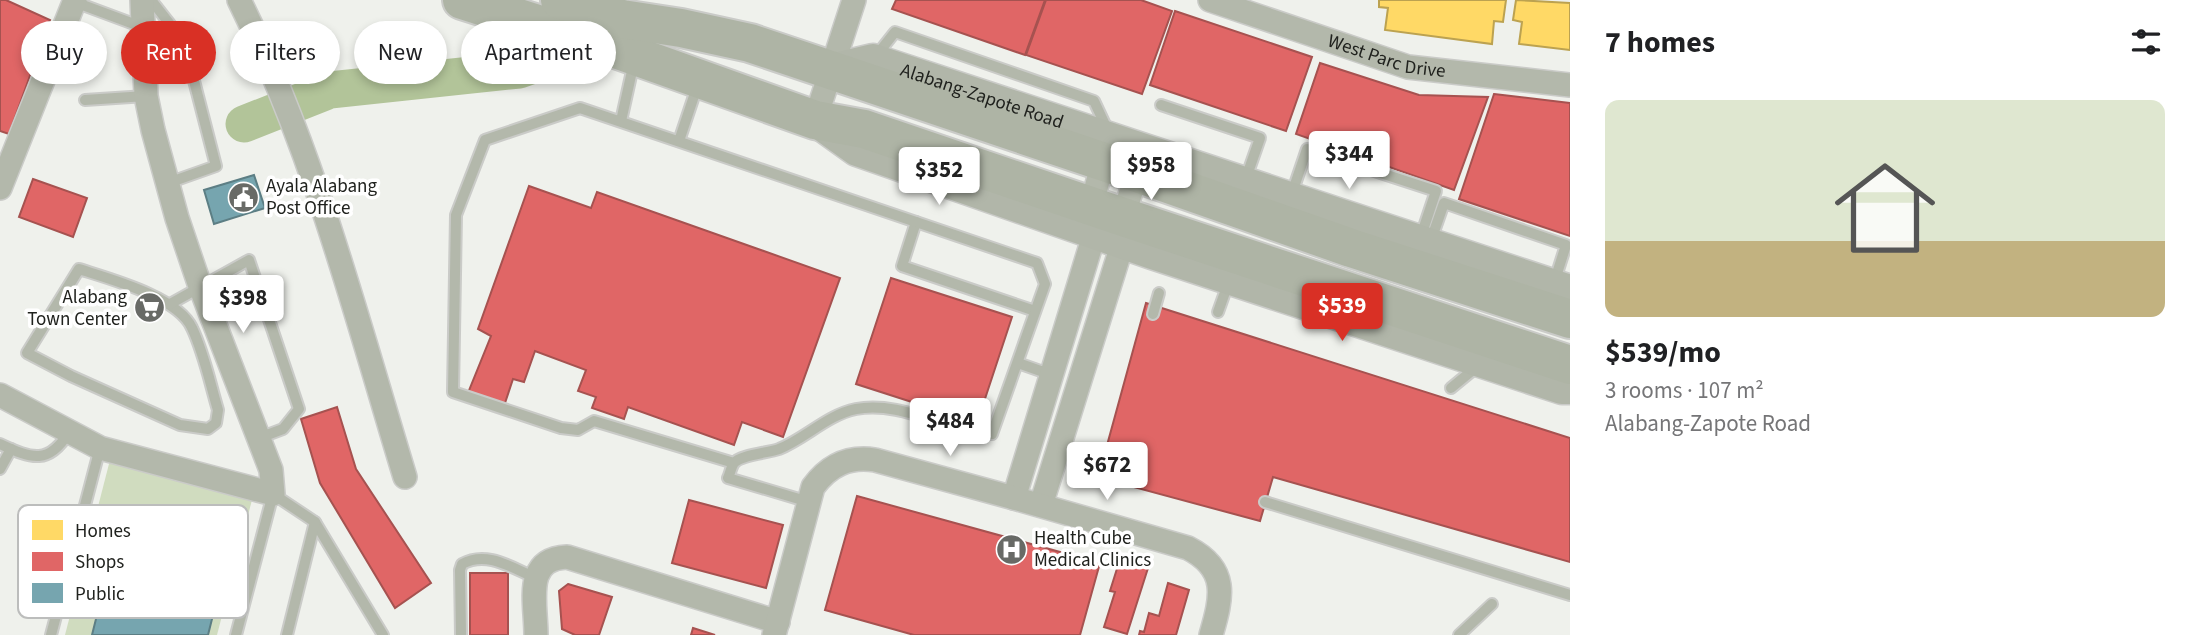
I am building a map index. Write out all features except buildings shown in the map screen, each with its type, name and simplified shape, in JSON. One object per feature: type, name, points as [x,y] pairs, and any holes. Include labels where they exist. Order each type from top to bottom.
[{"type":"highway","name":"Alabang-Zapote Road","points":[[462,0],[549,12],[623,41],[699,80],[815,120],[864,129],[1108,225],[1570,365]]},
{"type":"highway","name":"Alabang-Zapote Road","points":[[623,41],[681,28],[750,43],[1118,158],[1351,248],[1564,298]]},
{"type":"main road","name":"Alabang-Zapote Road","points":[[831,70],[873,60],[1008,88],[1118,158],[1244,184],[1424,243],[1564,298]]},
{"type":"main road","name":"Alabang-Zapote Road","points":[[1108,225],[1230,278],[1562,388],[1570,388]]},
{"type":"street","points":[[142,0],[142,21]]},
{"type":"street","points":[[239,0],[257,37],[312,174],[405,477]]},
{"type":"street","points":[[815,120],[854,0]]},
{"type":"street","name":"West Parc Drive","points":[[1210,0],[1408,67],[1570,85]]},
{"type":"street","points":[[0,188],[73,1]]},
{"type":"street","points":[[0,395],[100,448],[274,494],[271,470],[200,286],[168,183],[145,84]]},
{"type":"street","points":[[1041,505],[1108,225],[1118,158]]},
{"type":"street","points":[[1014,498],[1052,375],[1108,225],[1118,158]]},
{"type":"street","points":[[536,635],[536,578],[539,568],[554,558],[567,557],[776,629],[813,487],[825,472],[853,458],[875,460],[1188,548],[1206,560],[1221,589],[1211,635]]},
{"type":"lane","points":[[151,0],[184,42],[216,166],[168,183]]},
{"type":"lane","points":[[73,1],[126,21]]},
{"type":"lane","points":[[621,121],[623,41]]},
{"type":"lane","points":[[679,141],[699,80]]},
{"type":"lane","points":[[85,100],[146,96]]},
{"type":"lane","points":[[1161,104],[1260,138],[1244,184]]},
{"type":"lane","points":[[734,463],[594,421],[578,430],[561,428],[453,392],[456,215],[485,140],[580,108],[1037,263],[1045,284],[992,434],[977,433],[891,410],[864,408],[838,415],[782,448],[741,457],[734,463],[728,478],[809,502]]},
{"type":"lane","points":[[1290,199],[1307,149],[1436,191],[1424,243]]},
{"type":"lane","points":[[1424,243],[1444,203],[1566,245],[1564,298]]},
{"type":"lane","points":[[916,222],[902,266],[1035,311]]},
{"type":"lane","points":[[170,304],[249,260],[299,408],[283,429],[259,438]]},
{"type":"lane","points":[[79,269],[127,285],[170,304],[191,325],[218,410],[216,423],[208,429],[180,425],[27,353],[79,269]]},
{"type":"lane","points":[[1218,312],[1230,278]]},
{"type":"lane","points":[[1153,314],[1159,293]]},
{"type":"lane","points":[[1451,388],[1484,361]]},
{"type":"lane","points":[[1018,363],[1052,375]]},
{"type":"lane","points":[[0,444],[41,457],[58,449],[69,432]]},
{"type":"lane","points":[[85,505],[100,448]]},
{"type":"lane","points":[[0,469],[12,449]]},
{"type":"lane","points":[[248,590],[274,494],[315,522],[383,635]]},
{"type":"lane","points":[[1265,502],[1570,595]]},
{"type":"lane","points":[[287,635],[315,522]]},
{"type":"lane","points":[[461,635],[462,564],[472,559],[491,558],[536,578]]},
{"type":"lane","points":[[1459,635],[1492,604]]},
{"type":"lane","points":[[51,635],[55,618]]},
{"type":"lane","points":[[236,635],[241,618]]},
{"type":"green space","points":[[110,460],[253,496],[248,515],[248,505],[98,505]]},
{"type":"green space","points":[[69,618],[221,618],[217,635],[65,635]]},
{"type":"waterway","points":[[244,124],[330,90],[519,70],[559,56],[596,29],[596,19]]},
{"type":"place","name":"Ayala Alabang Post Office","points":[[243,197]]},
{"type":"place","name":"Alabang Town Center","points":[[150,308]]},
{"type":"place","name":"Health Cube Medical Clinics","points":[[1011,549]]}]
